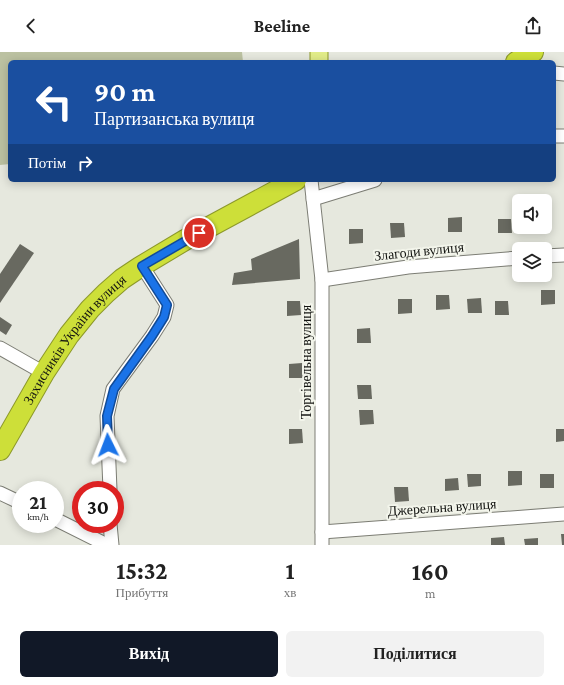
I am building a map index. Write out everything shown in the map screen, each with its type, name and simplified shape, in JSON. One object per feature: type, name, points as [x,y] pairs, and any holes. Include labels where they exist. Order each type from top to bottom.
[{"type":"highway","points":[[519,60],[533,52]]},
{"type":"highway","name":"Захисників України вулиця","points":[[0,450],[44,373],[69,335],[90,309],[122,279],[142,266],[292,182]]},
{"type":"street","name":"Торгівельна вулиця","points":[[310,182],[322,280],[322,539]]},
{"type":"street","points":[[313,199],[368,182]]},
{"type":"street","points":[[552,256],[564,255]]},
{"type":"street","name":"Злагоди вулиця","points":[[322,280],[408,267],[512,259]]},
{"type":"street","points":[[110,481],[107,416],[114,389],[164,317],[167,305],[142,266]]},
{"type":"street","points":[[0,348],[44,373]]},
{"type":"street","points":[[0,492],[12,498]]},
{"type":"street","name":"Джерельна вулиця","points":[[322,539],[564,514]]},
{"type":"street","points":[[64,524],[107,545]]},
{"type":"street","points":[[111,533],[112,545]]},
{"type":"green space","points":[[0,52],[242,52],[243,60],[8,60],[8,164],[0,165]]},
{"type":"building","points":[[462,217],[462,232],[448,232],[448,218]]},
{"type":"building","points":[[498,219],[511,219],[512,233],[498,233]]},
{"type":"building","points":[[390,223],[404,223],[405,237],[391,238]]},
{"type":"building","points":[[349,229],[363,229],[363,243],[349,244]]},
{"type":"building","points":[[299,239],[300,279],[232,285],[234,273],[252,270],[251,259]]},
{"type":"building","points":[[20,244],[34,253],[0,303],[0,274]]},
{"type":"building","points":[[541,290],[555,290],[555,304],[541,305]]},
{"type":"building","points":[[436,295],[449,295],[450,309],[436,310]]},
{"type":"building","points":[[481,298],[482,313],[468,313],[467,299]]},
{"type":"building","points":[[398,299],[412,299],[412,313],[398,314]]},
{"type":"building","points":[[287,301],[300,301],[301,315],[287,316]]},
{"type":"building","points":[[495,301],[508,301],[509,315],[495,315]]},
{"type":"building","points":[[0,317],[12,325],[6,335],[0,331]]},
{"type":"building","points":[[370,328],[371,343],[357,343],[357,329]]},
{"type":"building","points":[[302,363],[303,378],[289,378],[289,364]]},
{"type":"building","points":[[357,385],[371,385],[372,399],[358,399]]},
{"type":"building","points":[[359,410],[373,410],[374,424],[360,425]]},
{"type":"building","points":[[289,429],[302,429],[303,443],[289,444]]},
{"type":"building","points":[[556,429],[564,429],[564,441],[556,442]]},
{"type":"building","points":[[508,471],[522,471],[522,485],[508,486]]},
{"type":"building","points":[[467,474],[481,474],[481,486],[468,487]]},
{"type":"building","points":[[540,474],[554,474],[554,488],[540,488]]},
{"type":"building","points":[[458,478],[459,490],[445,491],[445,479]]},
{"type":"building","points":[[394,487],[408,487],[409,501],[395,502]]},
{"type":"building","points":[[561,534],[564,534],[564,545],[562,545]]},
{"type":"building","points":[[504,537],[505,545],[491,545],[491,538]]},
{"type":"building","points":[[538,538],[538,545],[525,545],[524,539]]},
{"type":"route","points":[[108,445],[107,416],[114,389],[164,317],[167,305],[142,266],[199,233]]}]
